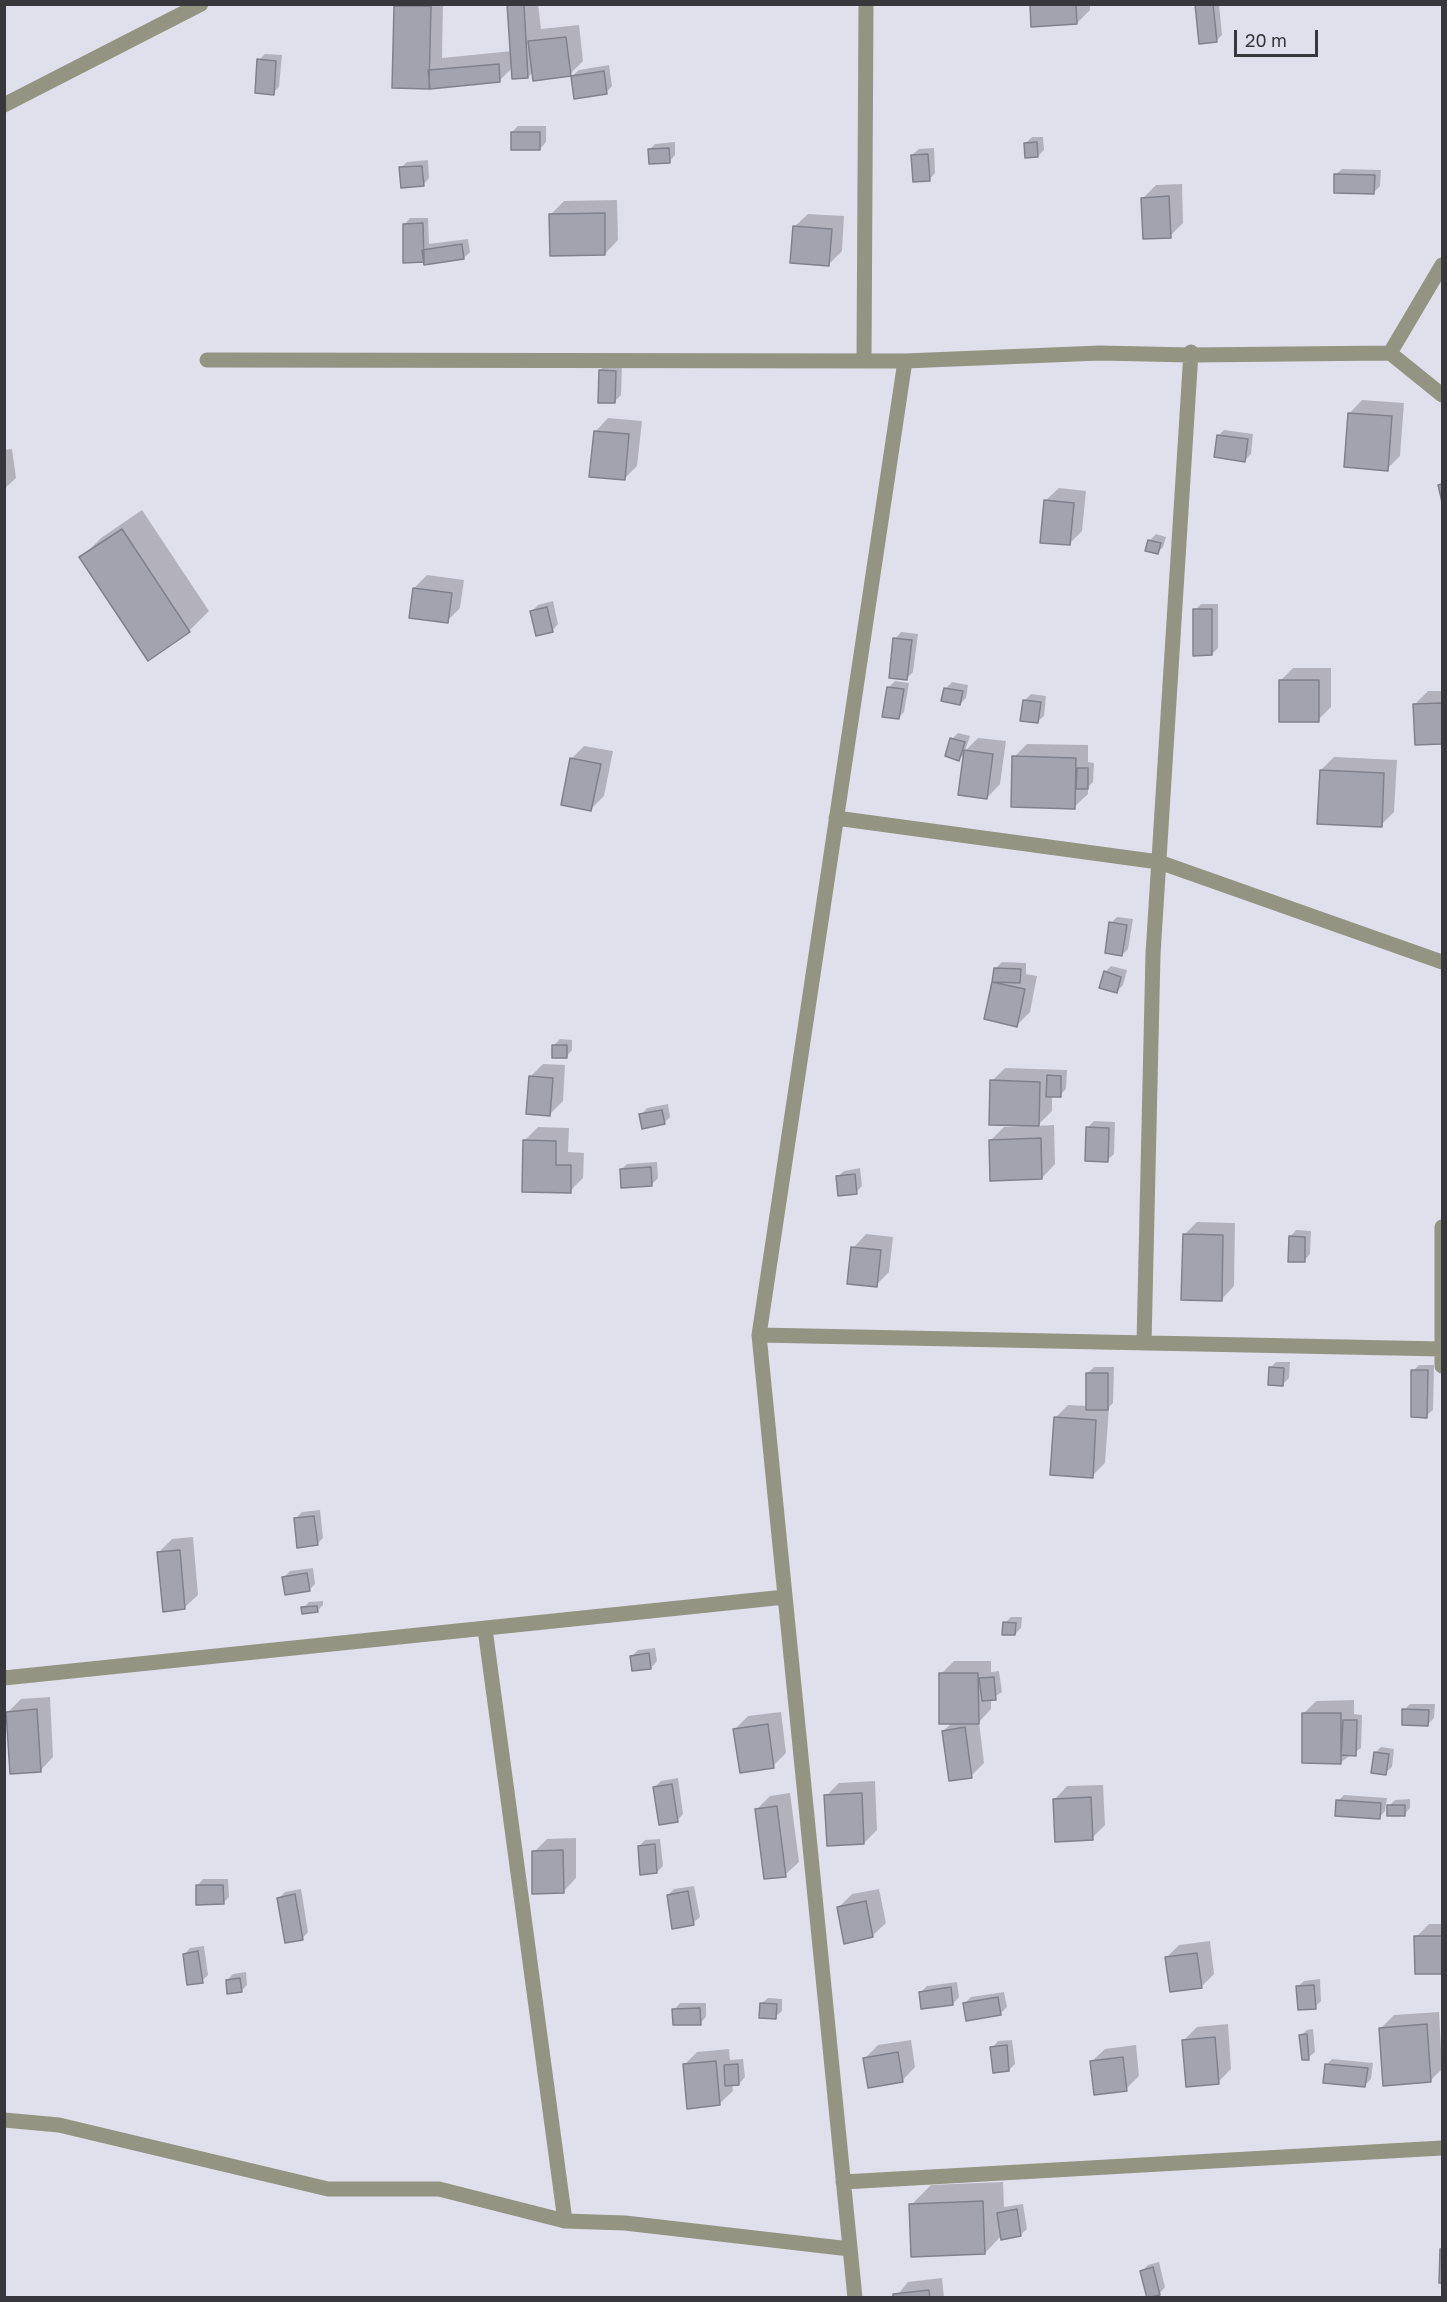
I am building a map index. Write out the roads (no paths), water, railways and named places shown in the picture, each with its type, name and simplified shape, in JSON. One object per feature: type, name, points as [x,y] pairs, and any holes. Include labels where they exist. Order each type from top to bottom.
[{"type":"street","points":[[4,105],[201,4]]},
{"type":"street","points":[[864,360],[866,4]]},
{"type":"street","points":[[1390,353],[1443,265]]},
{"type":"street","points":[[207,360],[905,361],[1100,353],[1390,353],[1443,395]]},
{"type":"street","points":[[1144,1343],[1153,954],[1191,354]]},
{"type":"street","points":[[855,2298],[759,1335],[905,361]]},
{"type":"street","points":[[836,818],[1159,862],[1443,962]]},
{"type":"street","points":[[1443,1227],[1443,1366]]},
{"type":"street","points":[[759,1335],[1442,1349]]},
{"type":"street","points":[[4,1678],[785,1597]]},
{"type":"street","points":[[485,1629],[565,2221]]},
{"type":"street","points":[[4,2120],[59,2125],[328,2189],[439,2189],[565,2221],[625,2223],[850,2249]]},
{"type":"street","points":[[843,2182],[1443,2148]]}]
